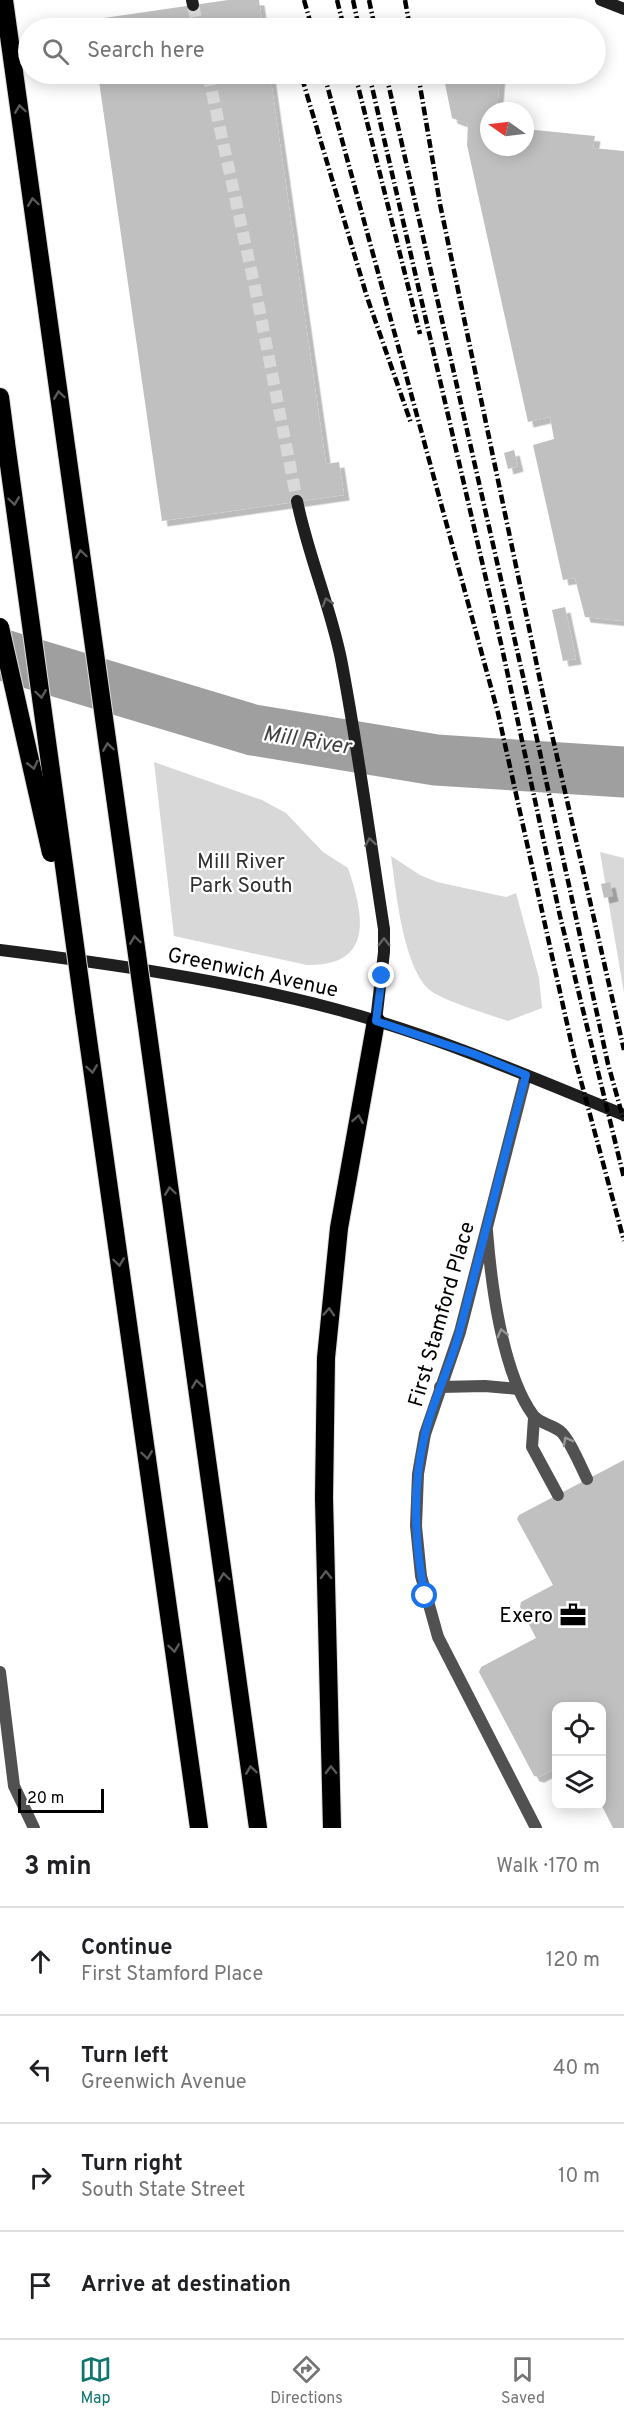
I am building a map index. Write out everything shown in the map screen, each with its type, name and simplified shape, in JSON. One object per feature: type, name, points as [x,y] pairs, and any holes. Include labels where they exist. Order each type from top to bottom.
[{"type":"highway","points":[[4,0],[258,1828]]},
{"type":"highway","points":[[0,396],[199,1828]]},
{"type":"highway","points":[[0,627],[37,782],[84,1011]]},
{"type":"highway","points":[[332,1828],[324,1498],[326,1358],[339,1228],[376,1021]]},
{"type":"main road","points":[[601,0],[624,9]]},
{"type":"main road","points":[[297,501],[301,524],[329,608],[341,658],[384,929],[384,952],[376,1021]]},
{"type":"main road","name":"Greenwich Avenue","points":[[0,950],[96,962],[202,980],[334,1009],[474,1054],[624,1115]]},
{"type":"street","name":"First Stamford Place","points":[[526,1075],[460,1332],[425,1434],[417,1492],[417,1540],[425,1596],[444,1650],[536,1828]]},
{"type":"street","points":[[487,1229],[491,1280],[502,1334],[518,1389],[534,1418],[532,1447],[558,1495]]},
{"type":"street","points":[[440,1387],[485,1386],[518,1389]]},
{"type":"street","points":[[534,1418],[562,1432],[587,1479]]},
{"type":"street","points":[[0,1672],[14,1786],[34,1828]]},
{"type":"green space","name":"Mill River Park South","points":[[154,762],[262,800],[286,813],[323,852],[348,868],[358,902],[360,919],[359,934],[354,947],[345,957],[329,963],[307,965],[174,936]]},
{"type":"green space","points":[[600,852],[624,858],[624,993]]},
{"type":"green space","points":[[391,856],[420,875],[437,882],[506,897],[516,893],[539,978],[542,1008],[508,1021],[431,991],[421,980],[407,948],[398,908]]},
{"type":"building","points":[[228,0],[259,0],[262,18],[104,18]]},
{"type":"building","points":[[99,84],[271,84],[326,464],[339,462],[344,495],[162,521]]},
{"type":"building","points":[[445,84],[499,84],[498,102],[480,102],[480,156],[534,156],[534,130],[595,136],[593,148],[624,151],[624,621],[585,617],[575,578],[563,580],[533,445],[554,439],[550,417],[528,422],[467,145],[468,124],[452,118]]},
{"type":"building","points":[[514,450],[518,466],[508,469],[504,453]]},
{"type":"building","points":[[565,607],[576,659],[563,661],[552,610]]},
{"type":"building","points":[[610,882],[613,896],[604,898],[601,884]]},
{"type":"building","points":[[624,1460],[624,1828],[613,1828],[604,1810],[606,1810],[606,1702],[552,1702],[552,1770],[539,1777],[534,1776],[479,1672],[481,1667],[536,1638],[520,1607],[521,1602],[553,1585],[517,1519],[519,1515]]},
{"type":"waterway","name":"Mill River","points":[[0,654],[253,730],[436,760],[624,772]]},
{"type":"tunnel","points":[[193,5],[196,18]]},
{"type":"tunnel","points":[[210,84],[257,297],[297,501]]},
{"type":"railway","points":[[304,0],[309,18]]},
{"type":"railway","points":[[337,0],[342,18]]},
{"type":"railway","points":[[353,0],[357,18]]},
{"type":"railway","points":[[369,0],[373,18]]},
{"type":"railway","points":[[405,0],[408,18]]},
{"type":"railway","points":[[304,84],[367,297],[411,423]]},
{"type":"railway","points":[[327,84],[498,713],[574,1055],[624,1241]]},
{"type":"railway","points":[[358,84],[420,334]]},
{"type":"railway","points":[[371,84],[502,648],[560,916],[624,1178]]},
{"type":"railway","points":[[388,84],[530,707],[608,1064],[624,1121]]},
{"type":"railway","points":[[420,84],[440,204],[545,704],[624,1050]]},
{"type":"place","name":"Exero","points":[[573,1615]]},
{"type":"route","points":[[382,976],[376,1021],[474,1054],[526,1075],[460,1332],[425,1434],[418,1474],[416,1526],[418,1557],[425,1596]]}]
